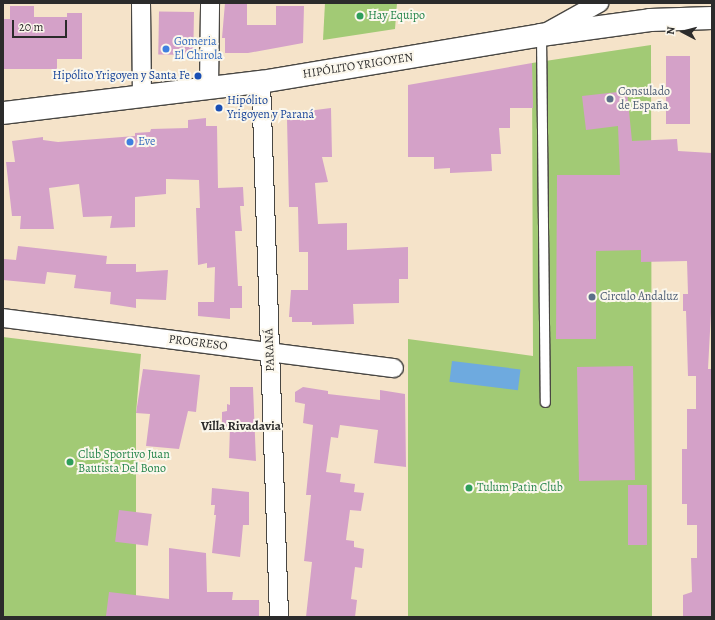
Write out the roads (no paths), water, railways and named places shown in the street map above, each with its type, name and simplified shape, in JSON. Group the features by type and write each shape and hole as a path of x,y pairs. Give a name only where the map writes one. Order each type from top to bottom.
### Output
{"main road":[{"name":"HIPÓLITO YRIGOYEN","path":"3,113 260,82 541,35 650,20 712,18"}],"street":[{"path":"141,3 142,96"},
{"path":"209,88 210,3"},
{"path":"541,35 599,3"},
{"name":"PARANÁ","path":"260,82 279,617"},
{"name":"PROGRESO","path":"3,318 394,368"}],"lane":[{"path":"541,35 545,402"}],"water":[{"path":"452,361 520,369 518,390 449,382"}],"place":[{"name":"Hay Equipo","path":"360,16"},
{"name":"Gomeria El Chirola","path":"166,49"},
{"name":"Hipólito Yrigoyen y Santa Fe","path":"198,76"},
{"name":"Consulado de España","path":"610,99"},
{"name":"Hipólito Yrigoyen y Paraná","path":"219,108"},
{"name":"Eve","path":"130,142"},
{"name":"Circulo Andaluz","path":"592,297"},
{"name":"Club Sportivo Juan Bautista Del Bono","path":"70,462"},
{"name":"Tulum Patìn Club","path":"469,488"}],"district":[{"name":"Villa Rivadavia","path":"241,426"}]}
